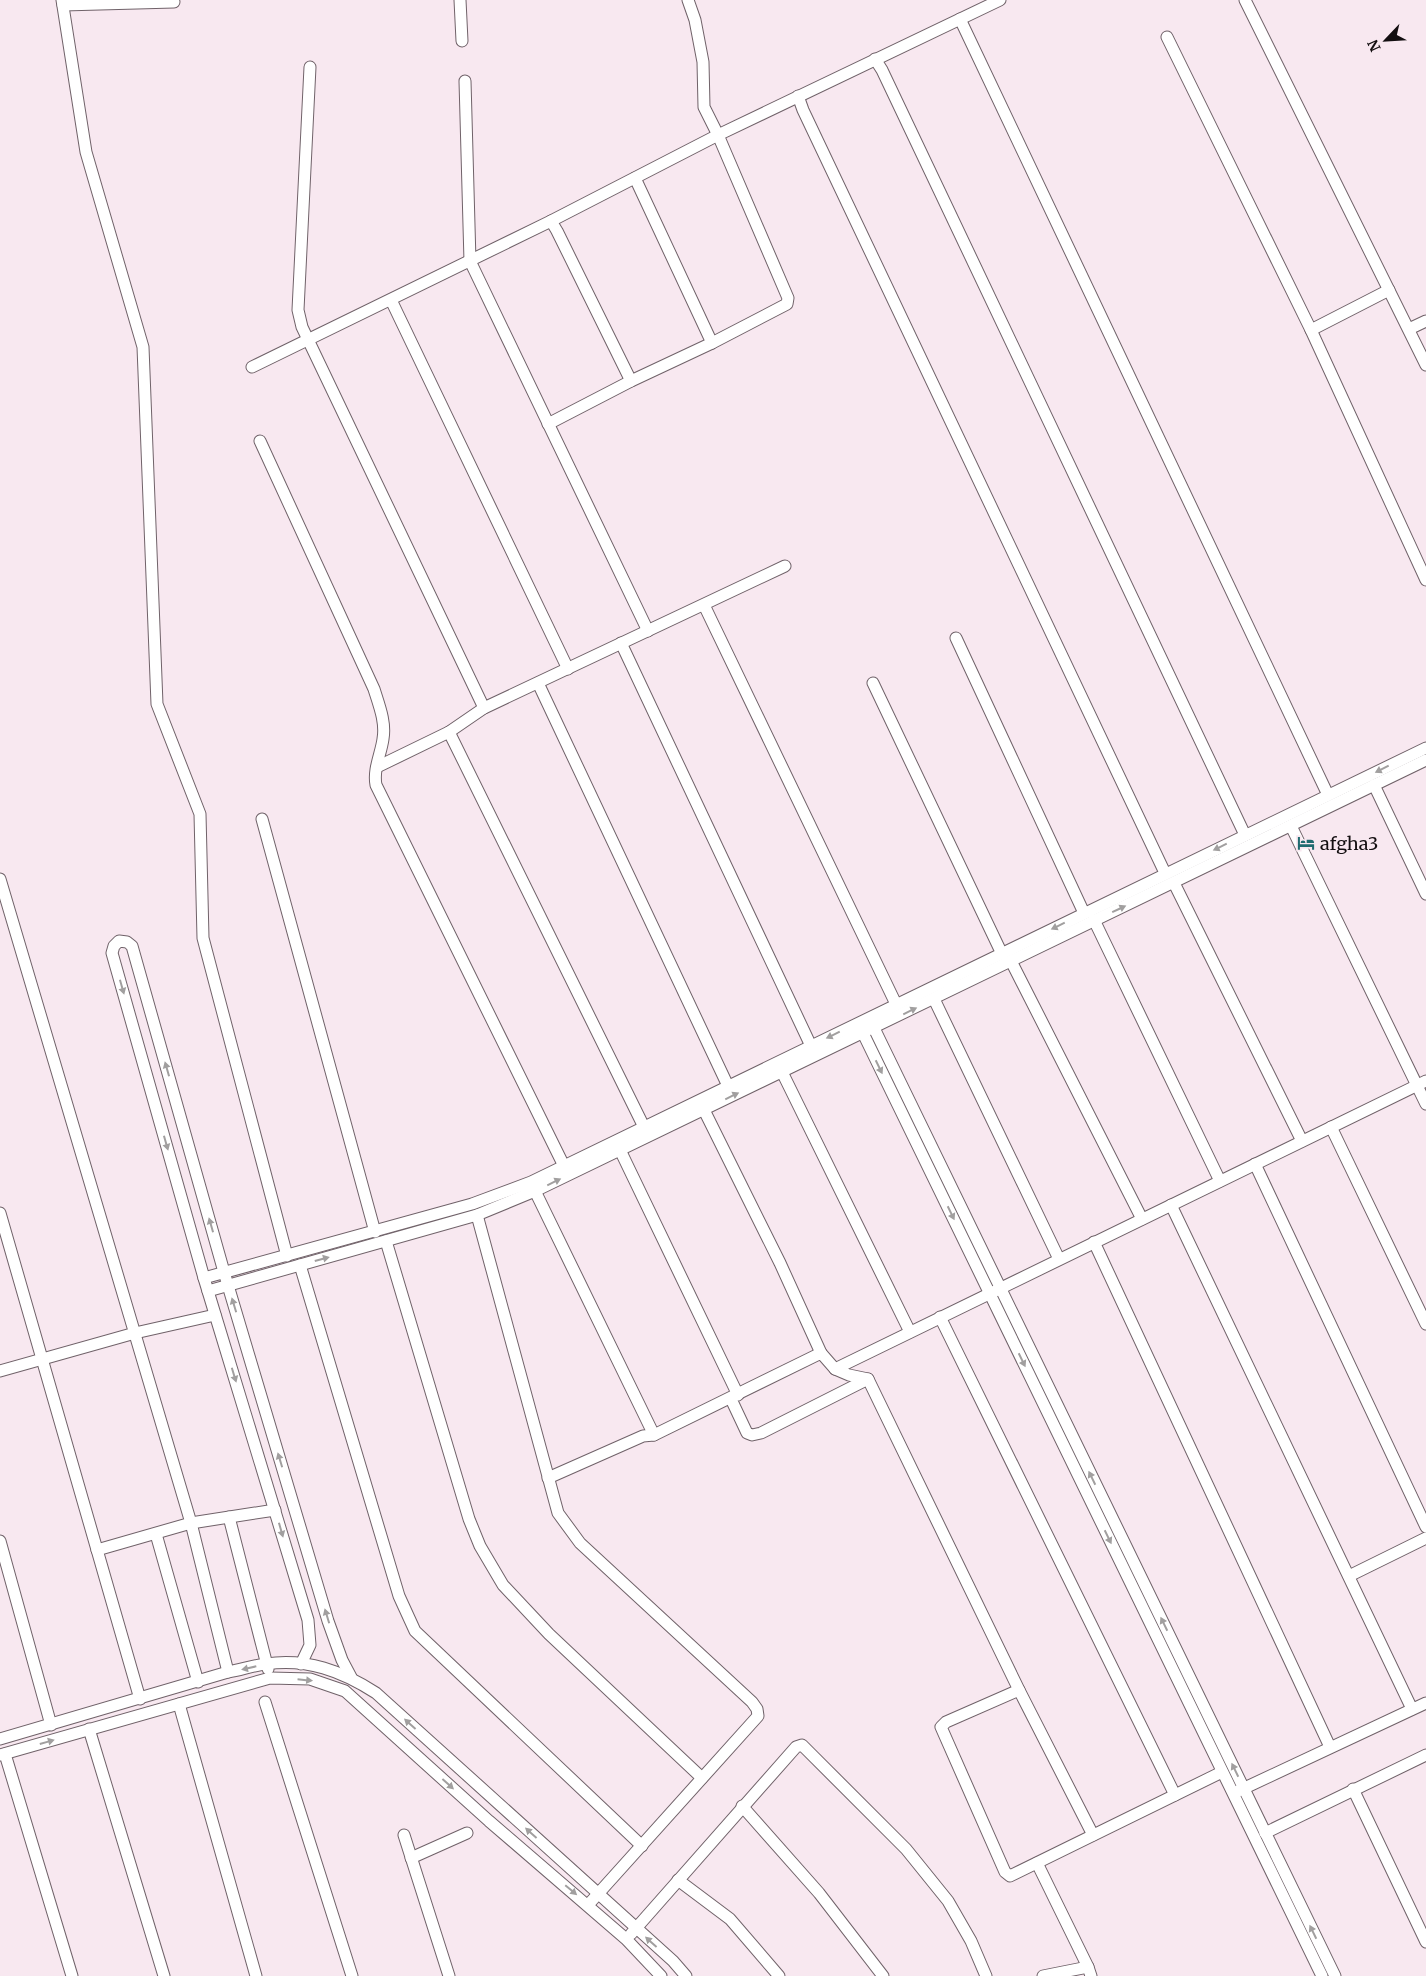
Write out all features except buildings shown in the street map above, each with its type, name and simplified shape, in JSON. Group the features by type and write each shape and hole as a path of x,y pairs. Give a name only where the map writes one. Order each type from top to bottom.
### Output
{"street":[{"path":"460,0 462,41"},
{"path":"548,424 787,304 788,298 718,134 704,107 703,62 695,20 688,0"},
{"path":"252,368 551,221 718,134 1000,0"},
{"path":"1245,0 1426,365"},
{"path":"174,2 63,2 86,152 143,347 157,704 200,814 203,938 287,1256"},
{"path":"960,19 1328,795"},
{"path":"1168,37 1311,330 1426,580"},
{"path":"875,60 1245,835"},
{"path":"310,67 298,310 302,327 484,708"},
{"path":"465,81 470,261 648,631"},
{"path":"798,96 802,110 1165,873"},
{"path":"635,178 712,343"},
{"path":"551,221 558,230 631,382"},
{"path":"1311,330 1389,290"},
{"path":"391,300 568,669"},
{"path":"1409,329 1426,321"},
{"path":"260,440 374,689 384,724 384,738 376,767 376,785 564,1166"},
{"path":"376,767 449,732 484,708 785,566"},
{"path":"704,605 896,1004"},
{"path":"956,638 1084,913"},
{"path":"622,643 811,1046"},
{"path":"538,683 728,1086"},
{"path":"873,683 1006,957 1142,1219"},
{"path":"449,732 644,1127"},
{"path":"204,1278 535,1191 782,1072 866,1026 896,1004 1094,920 1374,786 1410,762 1426,748"},
{"path":"208,1291 477,1214 492,1203 531,1182 811,1046 934,999 1084,913 1328,795 1410,762 1426,760"},
{"path":"1374,786 1426,894"},
{"path":"262,819 375,1232"},
{"path":"1291,826 1421,1083 1426,1104"},
{"path":"0,879 191,1523 228,1672"},
{"path":"1174,882 1302,1141"},
{"path":"1094,920 1220,1181"},
{"path":"300,1664 308,1652 310,1638 308,1620 204,1278 112,953 114,946 119,942 126,942 132,946 224,1272 328,1621 342,1660 351,1678"},
{"path":"934,999 1059,1259"},
{"path":"866,1026 1238,1791 1322,1976"},
{"path":"782,1072 910,1332"},
{"path":"836,1369 1421,1083"},
{"path":"704,1110 780,1263 821,1353 836,1369 849,1376 868,1379"},
{"path":"1331,1128 1426,1324"},
{"path":"620,1150 735,1397 747,1433 752,1435 761,1432 868,1379"},
{"path":"1255,1164 1426,1527"},
{"path":"535,1191 654,1436"},
{"path":"1171,1205 1412,1709"},
{"path":"0,1213 140,1699"},
{"path":"477,1214 558,1513 580,1543 752,1702 757,1709 758,1716 588,1905"},
{"path":"386,1241 470,1519 480,1546 498,1577 503,1585 549,1634 702,1778"},
{"path":"1094,1242 1330,1747"},
{"path":"300,1265 399,1596 415,1631 642,1846"},
{"path":"995,1291 1222,1772 1238,1791 1265,1833 1335,1976"},
{"path":"0,1371 135,1333 215,1314"},
{"path":"940,1317 1175,1795"},
{"path":"548,1478 642,1436 654,1436 821,1353"},
{"path":"868,1379 1019,1690 1093,1835"},
{"path":"97,1550 191,1523 275,1510"},
{"path":"229,1517 270,1678"},
{"path":"156,1534 198,1682"},
{"path":"1348,1576 1426,1538"},
{"path":"0,1541 52,1724"},
{"path":"0,1739 228,1672 267,1664 312,1664 351,1678 376,1693 673,1961 686,1976"},
{"path":"72,1976 2,1754 270,1678 310,1679 345,1691 488,1820 626,1939 661,1976"},
{"path":"1019,1690 946,1722 941,1727 1005,1872 1010,1876 1222,1772"},
{"path":"266,1702 352,1976"},
{"path":"1238,1791 1426,1703"},
{"path":"179,1704 256,1976"},
{"path":"89,1730 164,1976"},
{"path":"626,1939 742,1806 796,1747 802,1745 906,1849 948,1901 972,1941 986,1976"},
{"path":"1265,1833 1352,1789 1426,1755"},
{"path":"1352,1789 1426,1942"},
{"path":"742,1806 819,1893 883,1976"},
{"path":"411,1858 467,1833"},
{"path":"404,1836 449,1976"},
{"path":"1037,1863 1090,1971 1043,1976"},
{"path":"678,1880 730,1919 779,1976"}],"place":[{"name":"afgha3","path":"1306,843"}]}
